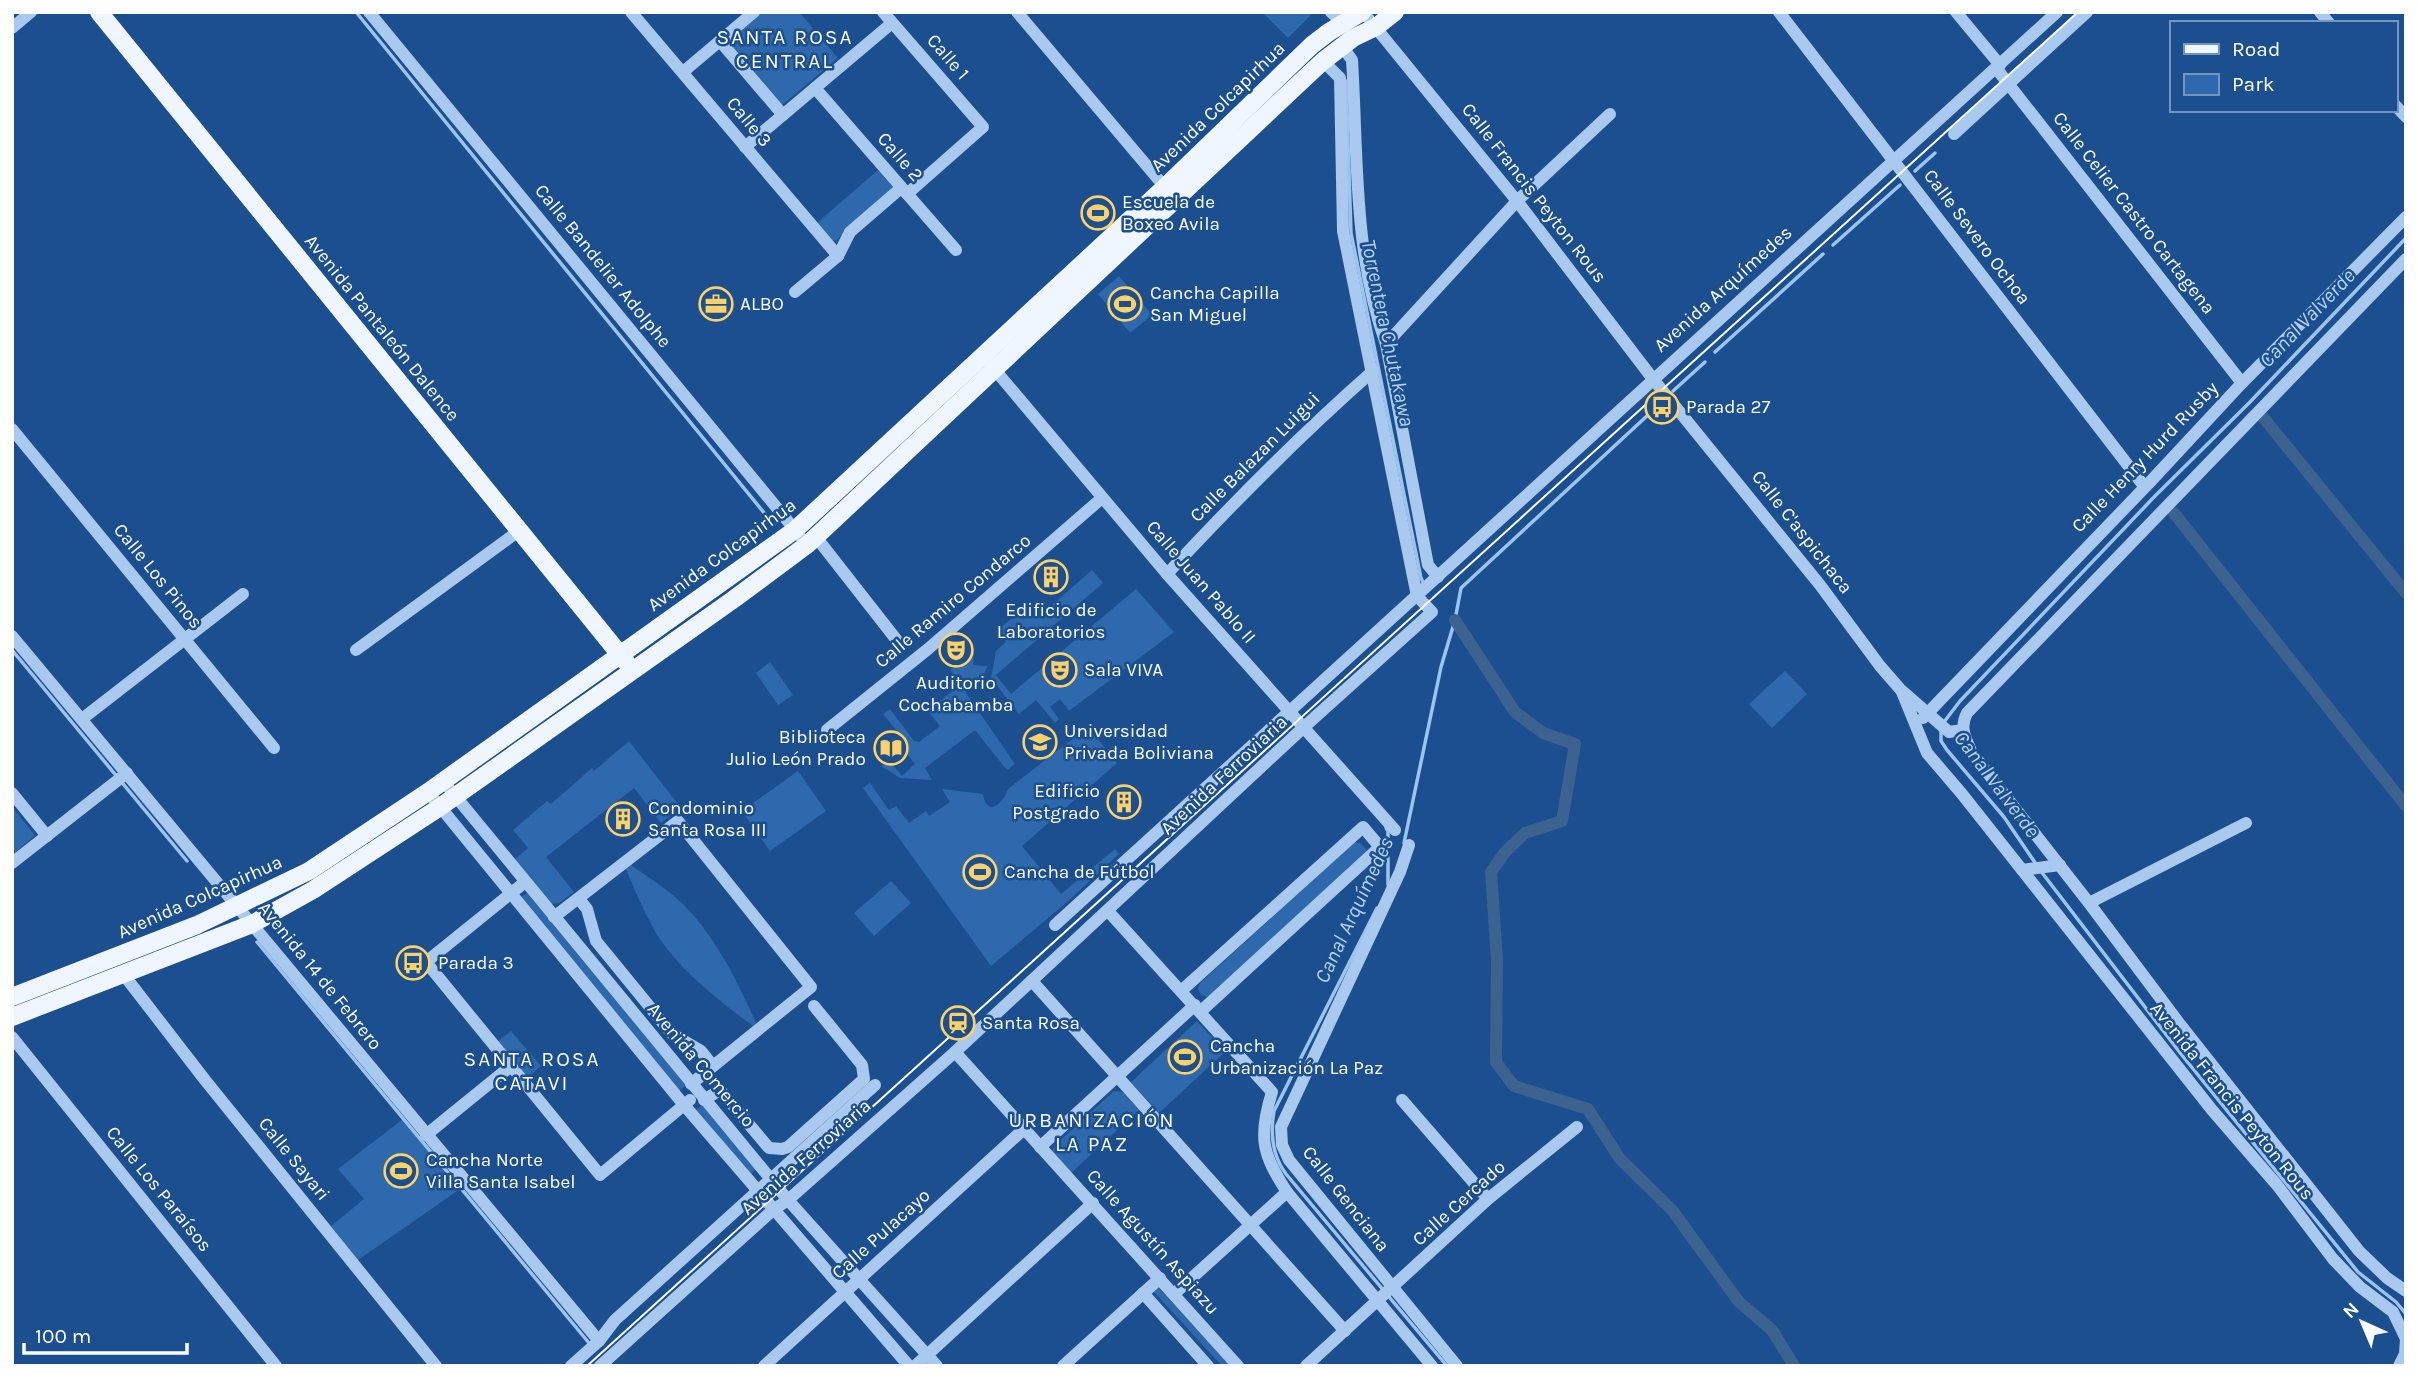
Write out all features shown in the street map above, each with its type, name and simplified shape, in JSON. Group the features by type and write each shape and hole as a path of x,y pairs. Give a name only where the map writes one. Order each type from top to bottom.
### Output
{"main road":[{"name":"Avenida Pantaleón Dalence","path":"99,12 633,670"},
{"name":"Avenida Colcapirhua","path":"12,1017 252,924 350,868 633,670 806,537 995,370 1170,193 1337,18 1362,12"},
{"name":"Avenida Colcapirhua","path":"12,997 238,907 309,871 435,787 620,654 806,537 983,356 1323,61 1395,12"}],"street":[{"path":"12,28 31,12"},
{"name":"Calle Bandelier Adolphe","path":"369,12 806,537 899,643"},
{"name":"Calle 3","path":"631,12 838,256"},
{"name":"Calle 1","path":"883,12 983,127 904,191"},
{"path":"1017,12 1170,193"},
{"name":"Calle Francis Peyton Rous","path":"1362,12 1517,201 1653,379 1672,399"},
{"name":"Calle Severo Ochoa","path":"1779,12 2144,486"},
{"name":"Calle Celier Castro Cartagena","path":"1956,12 2242,383"},
{"name":"Avenida Arquímedes","path":"1417,596 2057,12"},
{"path":"1954,134 2087,12"},
{"path":"683,72 752,13"},
{"path":"745,147 892,23"},
{"path":"720,41 783,115"},
{"path":"1342,46 1352,61 1360,232 1377,321 1386,344 1428,565 1438,577"},
{"path":"1323,61 1340,78 1343,231 1417,596"},
{"name":"Calle 2","path":"814,88 956,250"},
{"path":"1386,344 1517,201 1610,114"},
{"path":"795,292 838,256 850,232 904,191"},
{"name":"Calle Henry Hurd Rusby","path":"1916,726 1932,717 2144,486 2406,218"},
{"path":"2406,259 1967,713 1962,722 1972,753 2054,866 2089,903 2179,1023 2359,1251 2406,1292"},
{"name":"Calle Juan Pablo II","path":"983,356 1167,574 1395,830"},
{"name":"Calle Balazan Luigui","path":"1167,574 1267,469 1373,371"},
{"name":"Calle C'aspichaca","path":"1672,399 1900,689 1949,732 1963,730"},
{"name":"Calle Los Pinos","path":"12,429 274,748"},
{"name":"Calle Ramiro Condarco","path":"827,730 928,649 1102,498"},
{"path":"356,650 520,530"},
{"path":"82,719 243,594"},
{"name":"Avenida Ferroviaria","path":"600,1366 616,1361 774,1210 954,1052 1432,612 1417,596 1055,925"},
{"name":"Avenida 14 de Febrero","path":"12,636 599,1340"},
{"name":"Calle C'aspichaca","path":"1900,689 1916,726"},
{"name":"Avenida Francis Peyton Rous","path":"1916,726 1927,753 2026,869 2339,1267 2393,1312 2406,1339 2402,1360"},
{"path":"12,863 127,773"},
{"name":"Avenida Comercio","path":"435,787 510,894 684,1105 909,1366"},
{"name":"Avenida Comercio","path":"435,787 525,882 788,1200 937,1366"},
{"path":"12,793 47,835"},
{"path":"525,882 426,962 600,1175 698,1092 713,1066 811,987 678,821 554,917"},
{"path":"2089,903 2246,823"},
{"path":"1040,1147 1380,847 1363,827 1181,991"},
{"name":"Calle Genciana","path":"1409,845 1400,872 1281,1127 1282,1145 1289,1160 1432,1366"},
{"path":"2026,869 2054,866"},
{"path":"579,899 587,909 596,941 672,1034 701,1051 713,1066"},
{"path":"1108,911 1198,1008"},
{"name":"Calle Sayari","path":"124,975 436,1366"},
{"path":"1032,981 1119,1075 1345,1331"},
{"path":"698,1092 720,1090 769,1148 788,1147 864,1079 862,1065 814,1006"},
{"name":"Calle Genciana","path":"1198,1008 1272,1092 1265,1114 1266,1154 1287,1192 1457,1366"},
{"name":"Calle Los Paraísos","path":"12,1037 275,1366"},
{"name":"Calle Agustín Aspiazu","path":"954,1052 1238,1366"},
{"path":"426,1135 511,1066"},
{"name":"Avenida Ferroviaria","path":"571,1366 615,1321 875,1085"},
{"path":"1402,1100 1488,1199"},
{"name":"Calle Cercado","path":"1306,1366 1488,1199 1577,1127"},
{"name":"Calle Pulacayo","path":"764,1366 1024,1129"},
{"path":"1174,1294 1287,1192"},
{"path":"915,1366 1093,1203"},
{"path":"1063,1366 1160,1278"},
{"path":"1143,1293 1208,1366"}],"green space":[{"path":"759,12 799,12 838,58 782,105 727,39"},
{"path":"1262,12 1307,12 1311,15 1288,38"},
{"path":"878,170 893,187 848,226 837,241 832,240 817,223"},
{"name":"Cancha Capilla San Miguel","path":"1119,276 1152,315 1130,333 1098,294"},
{"path":"1092,570 1103,583 996,675 1011,694 1136,589 1174,632 1069,711 1060,699 1050,707 1059,719 1055,723 1036,700 1019,714 991,678 996,651 1006,642 999,629 1025,607 1037,618"},
{"path":"974,650 973,665 988,666 983,676 964,690 1015,764 1007,770 975,730 925,768 932,780 900,778 881,766 889,760 902,776 915,764 893,736 897,731 883,714 890,709 914,741 919,742 940,726 928,711 961,684 950,670"},
{"path":"770,662 793,695 778,705 756,673"},
{"path":"1785,671 1807,694 1772,728 1749,704"},
{"path":"1088,727 1117,763 1022,846 1061,894 1115,849 1119,854 991,966 863,788 870,783 889,810 896,806 909,823 926,811 929,816 950,802 942,789 983,794 988,805 995,806 1003,799 1008,789"},
{"path":"629,741 681,808 661,823 634,788 546,857 574,892 559,903 551,904 514,860 528,848 513,830 547,801 551,804 592,768 594,771"},
{"path":"798,771 826,811 770,851 742,811"},
{"path":"12,807 35,835 12,855"},
{"path":"1355,842 1367,850 1365,855 1207,997 1201,995 1198,989 1200,983"},
{"path":"631,865 683,904 706,931 741,991 756,1023 753,1026 700,984 666,947 656,933 626,869"},
{"path":"891,881 911,903 874,936 854,913"},
{"path":"527,893 686,1085 679,1091 520,898"},
{"path":"1197,1021 1225,1052 1159,1113 1131,1082"},
{"path":"511,1031 541,1066 527,1078 497,1042"},
{"path":"1114,1091 1123,1092 1139,1110 1071,1173 1052,1153 1054,1146"},
{"path":"702,1105 756,1169 750,1175 696,1110"},
{"path":"403,1119 460,1189 358,1260 331,1226 364,1199 338,1169"},
{"path":"1158,1287 1231,1366 1222,1366 1153,1291"}],"waterway":[{"path":"356,12 774,525"},
{"name":"Torrentera Chutakawa","path":"1346,81 1351,233 1421,578 1425,586"},
{"name":"Canal Arquímedes","path":"1915,171 1935,153"},
{"name":"Canal Arquímedes","path":"1833,245 1900,185"},
{"name":"Canal Valverde","path":"1944,722 1960,701 2155,496 2250,402 2406,238"},
{"name":"Canal Arquímedes","path":"1715,352 1823,254"},
{"name":"Canal Arquímedes","path":"1673,391 1705,362"},
{"name":"Canal Arquímedes","path":"1404,843 1441,667 1461,588 1662,402"},
{"path":"2262,416 2406,593"},
{"path":"2174,513 2406,806"},
{"path":"1455,620 1515,712 1543,733 1575,744 1562,821 1525,833 1505,852 1491,872 1497,960 1496,1062 1514,1086 1588,1109 1620,1159 1672,1210 1739,1302 1772,1330 1794,1366"},
{"path":"12,650 187,861"},
{"name":"Canal Valverde","path":"1941,730 1941,741 1947,750 2004,817 2036,864"},
{"path":"1386,828 1388,885"},
{"name":"Canal Valverde","path":"2040,870 2181,1054 2358,1272 2396,1302 2406,1314"},
{"name":"Canal Arquímedes","path":"1377,908 1274,1111 1273,1144 1286,1174 1447,1366"},
{"path":"257,942 589,1343"}],"tram line":[{"path":"587,1366 2078,12"}],"place":[{"name":"Escuela de Boxeo Avila","path":"1098,213"},
{"name":"ALBO","path":"716,304"},
{"name":"Cancha Capilla San Miguel","path":"1125,304"},
{"name":"Parada 27","path":"1662,407"},
{"name":"Edificio de Laboratorios","path":"1051,577"},
{"name":"Auditorio Cochabamba","path":"956,650"},
{"name":"Sala VIVA","path":"1060,670"},
{"name":"Universidad Privada Boliviana","path":"1040,742"},
{"name":"Biblioteca Julio León Prado","path":"891,748"},
{"name":"Edificio Postgrado","path":"1124,802"},
{"name":"Condominio Santa Rosa III","path":"623,819"},
{"name":"Cancha de Fútbol","path":"980,872"},
{"name":"Parada 3","path":"413,963"},
{"name":"Santa Rosa","path":"958,1023"},
{"name":"Cancha Urbanización La Paz","path":"1185,1057"},
{"name":"Cancha Norte Villa Santa Isabel","path":"401,1171"}],"district":[{"name":"SANTA ROSA CENTRAL","path":"785,49"},
{"name":"SANTA ROSA CATAVI","path":"532,1071"},
{"name":"URBANIZACIÓN LA PAZ","path":"1092,1132"}]}
